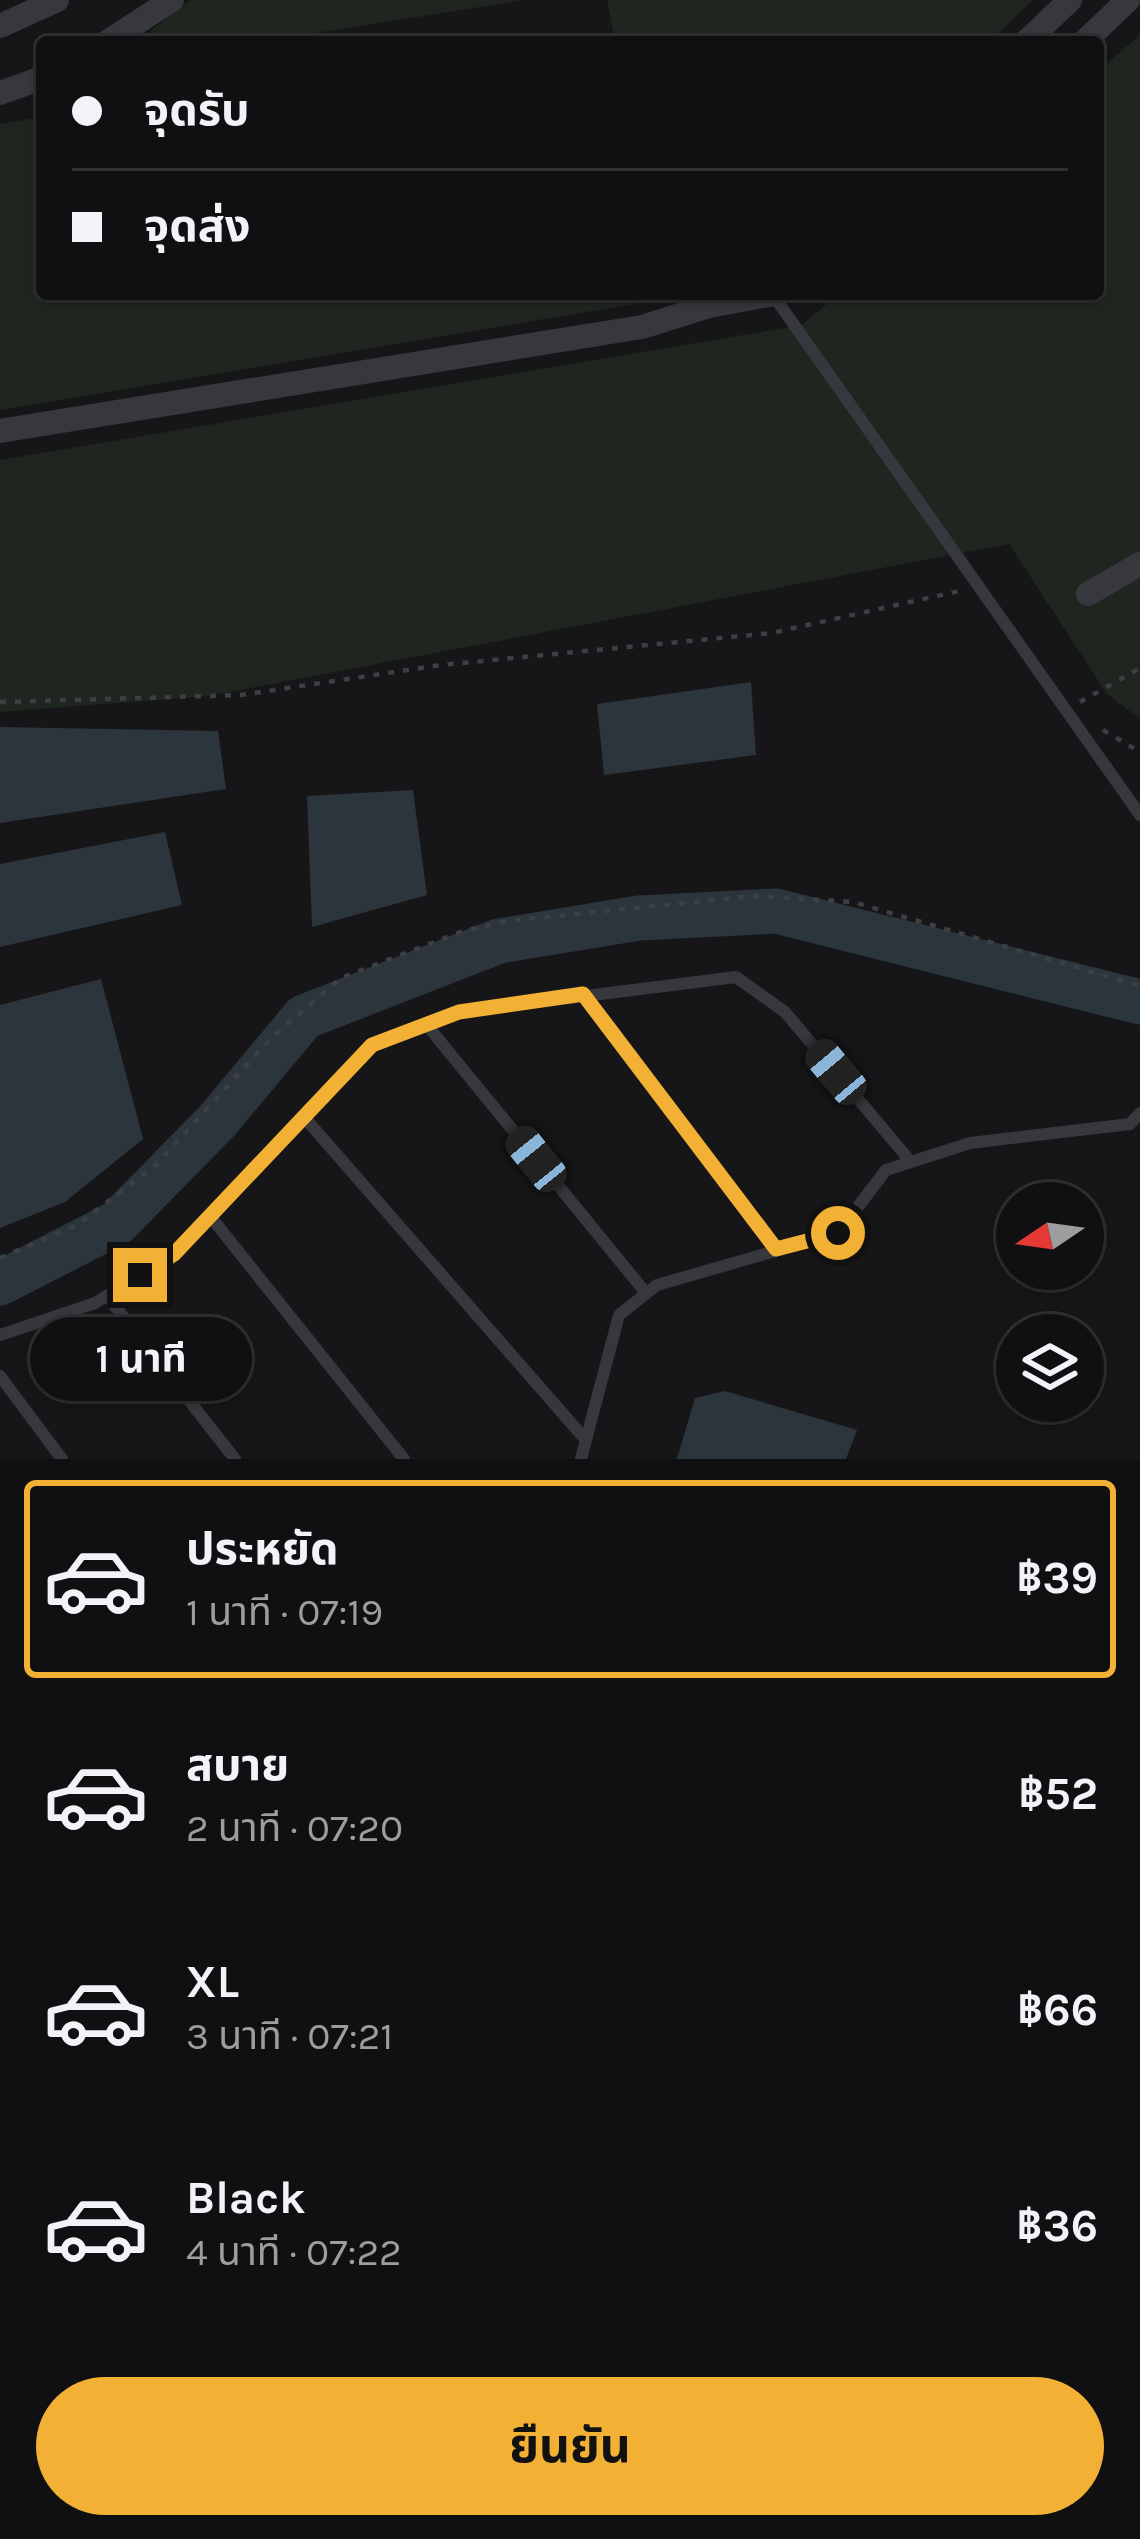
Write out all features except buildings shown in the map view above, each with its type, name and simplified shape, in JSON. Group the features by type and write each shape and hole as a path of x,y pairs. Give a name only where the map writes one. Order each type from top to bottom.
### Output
{"street":[{"path":"0,26 57,0"},
{"path":"116,36 172,0"},
{"path":"1032,36 1070,0"},
{"path":"1090,36 1128,0"},
{"path":"0,93 36,80"},
{"path":"0,431 642,327 717,300"},
{"path":"1088,594 1140,564"}],"lane":[{"path":"777,300 1140,815"},
{"path":"0,1335 107,1296 174,1254 372,1045 459,1012 736,977 785,1012 911,1162"},
{"path":"583,994 776,1249"},
{"path":"426,1024 646,1293"},
{"path":"580,1459 619,1315 657,1285 838,1233 886,1170 970,1143 1130,1124 1140,1113"},
{"path":"304,1117 584,1439"},
{"path":"210,1216 404,1459"},
{"path":"107,1296 235,1459"},
{"path":"0,1376 62,1459"}],"path":[{"path":"0,701 241,695 442,665 772,633 971,588"},
{"path":"1079,702 1140,668"}],"shaded area":[{"path":"190,0 524,0 297,36 145,36"},
{"path":"607,0 1033,0 995,36 614,36"},
{"path":"1140,35 1140,719 1107,694 1009,544 208,696 0,712 0,460 802,325 831,300 1104,300 1104,66"},
{"path":"36,118 36,300 633,300 634,304 0,410 0,124"},
{"path":"751,682 756,755 604,775 597,704"},
{"path":"0,727 218,731 226,789 0,823"},
{"path":"413,790 427,895 312,927 307,796"},
{"path":"165,832 182,905 0,947 0,864"},
{"path":"101,979 143,1139 65,1202 0,1228 0,1005"},
{"path":"725,1391 857,1430 846,1459 677,1459 695,1398"}],"waterway":[{"path":"0,1283 117,1223 218,1120 304,1017 499,941 639,918 776,911 1140,1002"}],"route":[{"path":"140,1275 174,1254 372,1045 459,1012 583,994 776,1249 838,1233"}]}
